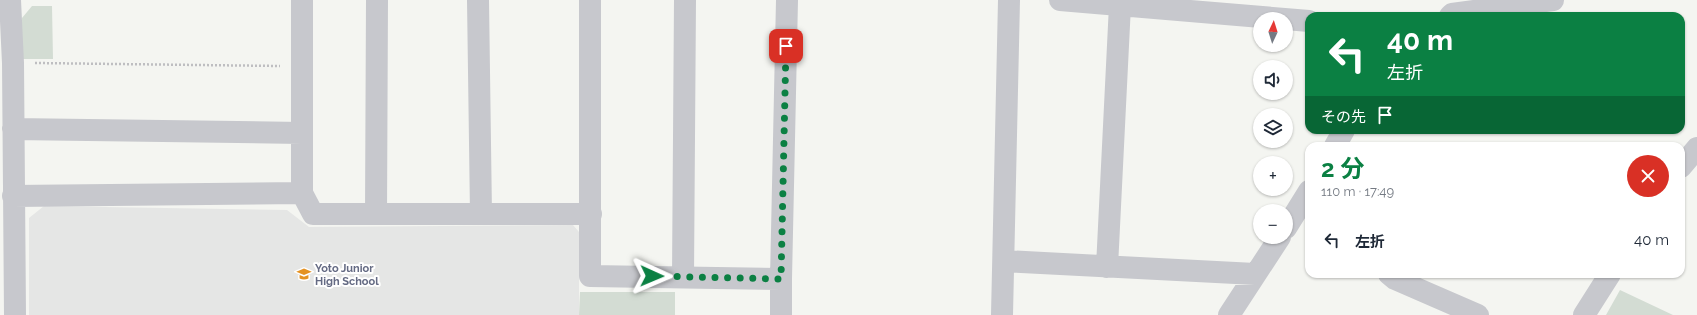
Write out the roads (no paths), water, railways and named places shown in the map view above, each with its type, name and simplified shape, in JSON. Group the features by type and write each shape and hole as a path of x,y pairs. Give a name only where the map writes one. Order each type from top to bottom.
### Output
{"street":[{"path":"10,0 13,63 14,196 10,312"},
{"path":"302,0 302,193 313,214 591,214"},
{"path":"376,214 377,0"},
{"path":"478,0 481,214"},
{"path":"590,0 590,276 683,276 781,279"},
{"path":"683,276 685,0"},
{"path":"782,315 781,279 787,0"},
{"path":"1002,315 1009,0"},
{"path":"1060,0 1092,1 1120,5 1305,21"},
{"path":"1466,12 1552,0"},
{"path":"1107,267 1120,5"},
{"path":"13,129 302,133"},
{"path":"1685,162 1697,148"},
{"path":"14,196 302,193"},
{"path":"1293,220 1305,206"},
{"path":"1228,315 1275,244"},
{"path":"1004,261 1255,274"},
{"path":"1395,278 1478,315"},
{"path":"1584,315 1607,278"}],"place":[{"name":"Yoto Junior High School","path":"304,274"}]}
